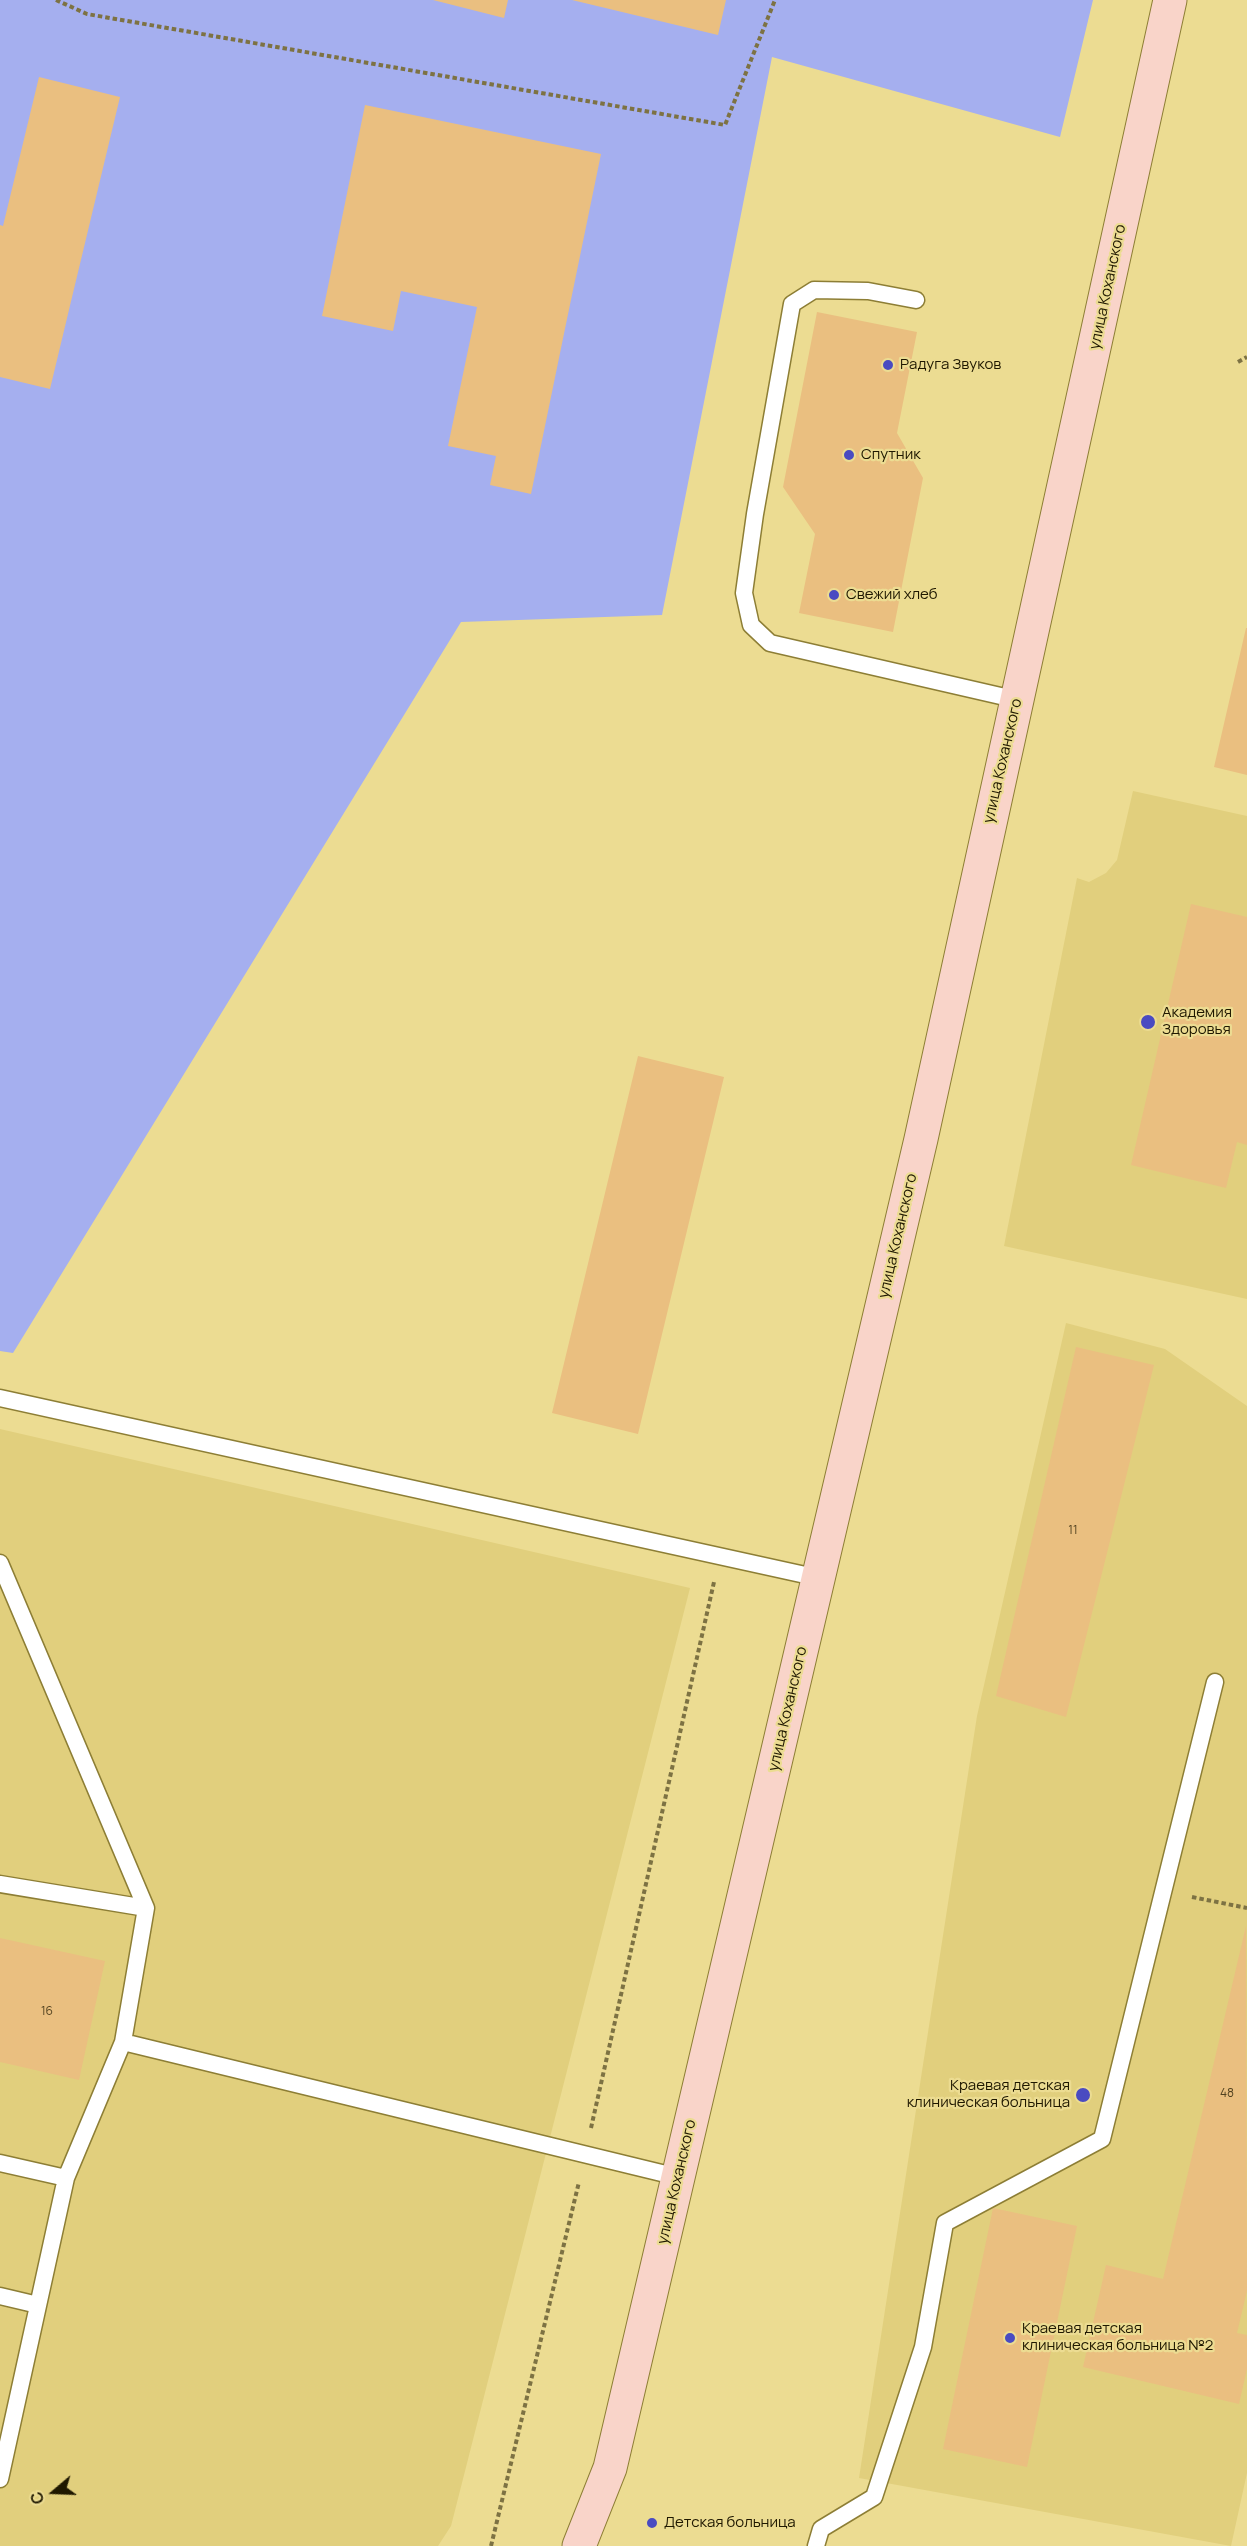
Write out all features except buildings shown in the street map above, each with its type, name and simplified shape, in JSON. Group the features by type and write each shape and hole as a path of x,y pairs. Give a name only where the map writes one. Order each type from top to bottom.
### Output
{"street":[{"name":"улица Коханского","path":"610,2468 912,1179 1170,0"},
{"path":"579,2546 610,2468"},
{"path":"604,2546 610,2468"}],"lane":[{"path":"916,300 868,291 814,290 792,304 755,514 744,593 751,625 770,643 1018,700"},
{"path":"0,1398 819,1578"},
{"path":"0,1563 146,1908 123,2042 66,2178 0,2479"},
{"path":"816,2546 821,2529 874,2496 923,2347 945,2223 1102,2139 1215,1682"},
{"path":"0,1884 146,1908"},
{"path":"123,2042 678,2177"},
{"path":"0,2163 66,2178"},
{"path":"0,2296 38,2306"}],"path":[{"path":"56,0 87,14 725,125 775,0"},
{"path":"1238,362 1247,357"},
{"path":"491,2546 585,2154 720,1556"},
{"path":"1163,1891 1247,1908"}],"shaded area":[{"path":"0,0 1093,0 1060,137 772,57 662,615 461,622 13,1353 0,1351"},
{"name":"Академия Здоровья","path":"1133,791 1247,816 1247,1299 1004,1246 1077,878 1089,882 1106,873 1117,860"},
{"name":"Краевая детская клиническая больница","path":"1066,1323 1165,1349 1247,1406 1247,2473 1231,2546 859,2478 977,1716"},
{"path":"0,1429 690,1588 451,2526 438,2546 0,2546"}],"place":[{"name":"Радуга Звуков","path":"888,365"},
{"name":"Спутник","path":"849,455"},
{"name":"Свежий хлеб","path":"834,595"},
{"name":"Академия Здоровья","path":"1148,1022"},
{"name":"Краевая детская клиническая больница","path":"1083,2095"},
{"name":"Краевая детская клиническая больница №2","path":"1010,2338"},
{"name":"Детская больница","path":"652,2523"}]}
